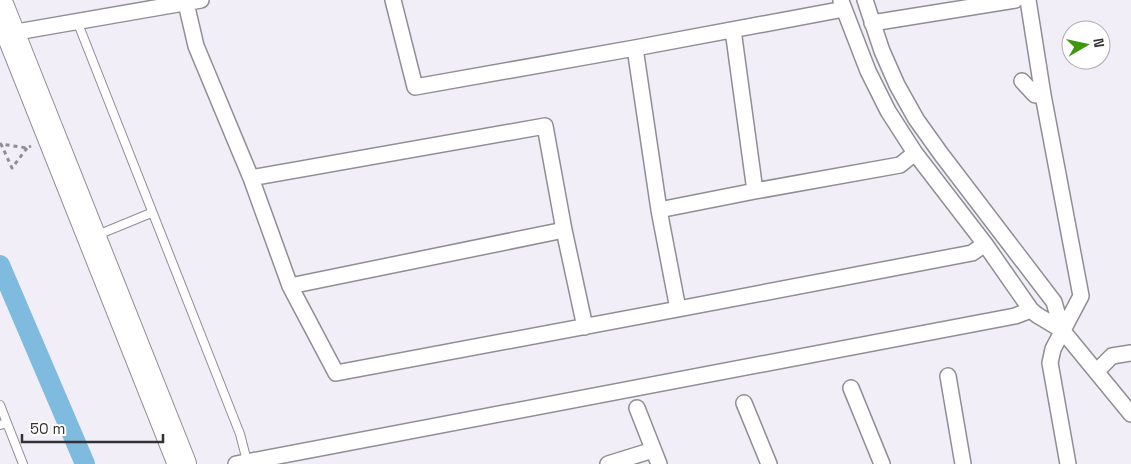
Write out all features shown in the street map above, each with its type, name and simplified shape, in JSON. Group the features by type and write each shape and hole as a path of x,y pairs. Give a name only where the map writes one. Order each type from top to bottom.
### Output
{"highway":[{"path":"0,7 182,464"}],"street":[{"path":"393,0 415,87 733,30 843,4 868,71 888,111 914,153 985,244 1031,310 1062,330 1131,414"},
{"path":"865,0 882,51 897,85 916,119 1054,302 1062,330"},
{"path":"872,23 1015,0"},
{"path":"1028,0 1043,95 1081,296 1053,349 1050,363 1068,464"},
{"path":"11,33 194,1 196,46 251,178 290,286 336,373 972,253 985,244"},
{"path":"733,30 755,190"},
{"path":"635,48 659,210 678,309"},
{"path":"1022,81 1034,95 1043,95"},
{"path":"251,178 545,126 584,327"},
{"path":"659,210 755,190 900,165 914,153"},
{"path":"290,286 564,230"},
{"path":"242,463 1015,316 1031,310"},
{"path":"1096,371 1112,356 1131,353"},
{"path":"948,376 964,464"},
{"path":"852,388 882,464"},
{"path":"744,403 769,464"},
{"path":"608,464 656,457 637,408"}],"lane":[{"path":"77,21 151,213 240,434 242,463"},
{"path":"91,238 151,213"},
{"path":"0,405 3,424 23,464"}],"path":[{"path":"1,142 12,168 27,148 52,138"},
{"path":"1,142 27,148"}],"waterway":[{"path":"0,265 85,464"}]}
